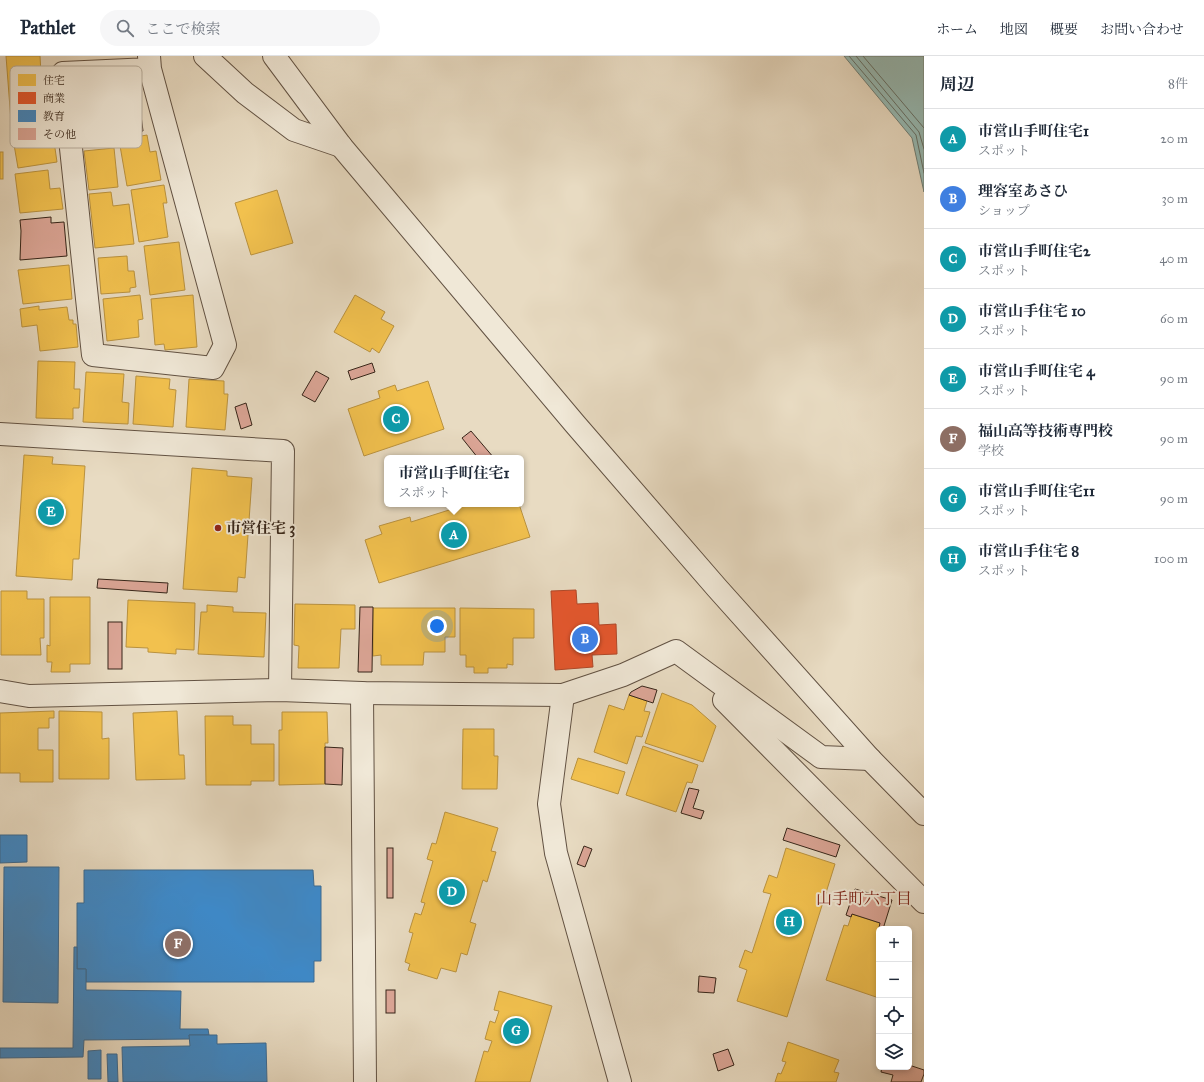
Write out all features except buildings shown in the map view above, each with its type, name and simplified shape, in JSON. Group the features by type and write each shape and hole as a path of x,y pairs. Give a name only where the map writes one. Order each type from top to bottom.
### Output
{"street":[{"path":"205,56 245,93 294,130 341,146"},
{"path":"274,56 341,146 575,424 717,588 870,759 924,814"},
{"path":"71,148 93,355 212,368 225,345 149,62 118,66"},
{"path":"0,434 283,451 280,690"},
{"path":"676,651 820,757 870,759"},
{"path":"0,691 29,696 280,690 362,693 563,695 623,675 676,651"},
{"path":"676,651 924,902"},
{"path":"362,693 366,1082"},
{"path":"563,695 549,804 556,853 620,1082"}],"water":[{"path":"844,56 924,56 924,192 912,138"}],"place":[{"name":"市営山手町住宅2","path":"396,419"},
{"name":"市営山手町住宅 4","path":"51,512"},
{"name":"市営住宅 3","path":"218,528"},
{"name":"市営山手町住宅1","path":"454,535"},
{"name":"理容室あさひ","path":"585,639"},
{"name":"市営山手住宅 10","path":"452,892"},
{"name":"市営山手住宅 8","path":"789,922"},
{"name":"福山高等技術専門校","path":"178,944"},
{"name":"市営山手町住宅11","path":"516,1031"}],"district":[{"name":"山手町六丁目","path":"864,898"}]}
